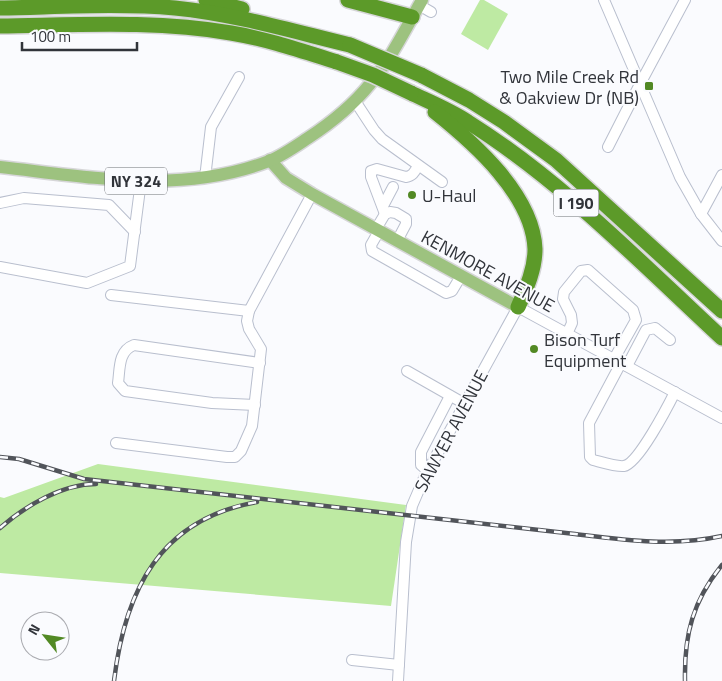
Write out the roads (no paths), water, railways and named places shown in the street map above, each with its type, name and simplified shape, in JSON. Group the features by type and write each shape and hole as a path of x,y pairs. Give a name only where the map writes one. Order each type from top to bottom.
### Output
{"highway":[{"path":"206,0 312,28 350,46"},
{"path":"348,0 417,7"},
{"name":"I 190","path":"0,8 104,6 175,8 222,15 350,46 421,75 469,100 504,122 556,160 722,311"},
{"name":"I 190","path":"0,26 120,24 231,33 276,43 372,75 466,121 532,166 572,199 722,338"},
{"path":"0,31 59,25"},
{"path":"411,93 459,131 486,156 510,185 523,209 533,233 535,250 532,275 518,307"}],"main road":[{"name":"NY 324","path":"0,167 141,181 174,181 228,174 270,160 321,129 355,101 382,68 417,7"},
{"name":"KENMORE AVENUE","path":"270,160 286,178 312,194 518,307"}],"street":[{"path":"604,0 680,177 701,214 722,241"},
{"path":"608,147 686,0"},
{"path":"417,7 431,12"},
{"path":"205,178 212,126 239,77"},
{"path":"355,101 382,139 442,182"},
{"path":"418,166 410,177 396,182 371,245 372,251 446,293 452,291 461,276"},
{"path":"384,210 371,177 371,171 377,169 396,182"},
{"path":"701,214 722,175"},
{"path":"0,267 87,283 130,266 141,181"},
{"path":"116,443 227,457 235,457 242,451 252,426 261,349 249,329 247,321 249,311 312,194"},
{"path":"0,204 24,198 109,205 135,232"},
{"path":"384,210 396,212 406,219 406,224 397,241"},
{"path":"567,334 572,323 571,315 563,299 564,292 581,271 588,270 633,310 635,315 636,320 620,363 589,424 590,457 593,460 625,466 632,462 675,392"},
{"path":"111,295 249,311"},
{"name":"KENMORE AVENUE","path":"518,307 722,418"},
{"name":"SAWYER AVENUE","path":"398,681 408,529 412,506 464,404 518,307"},
{"path":"620,363 646,330 655,328 670,340"},
{"path":"255,405 212,403 125,391 118,383 122,353 128,347 134,346 260,364"},
{"path":"407,371 464,404"},
{"path":"428,472 421,465 421,452 450,396"},
{"path":"352,660 399,665"}],"railway":[{"path":"0,457 19,459 84,479 612,538 667,542 722,536"},
{"path":"0,528 32,504 57,492 83,485 96,484"},
{"path":"114,681 119,648 127,617 139,589 153,564 172,542 195,524 223,511 257,502"},
{"path":"685,681 686,648 692,619 704,592 722,565"}],"place":[{"name":"Two Mile Creek Rd & Oakview Dr (NB)","path":"649,86"},
{"name":"U-Haul","path":"412,195"},
{"name":"Bison Turf Equipment","path":"534,349"}]}
